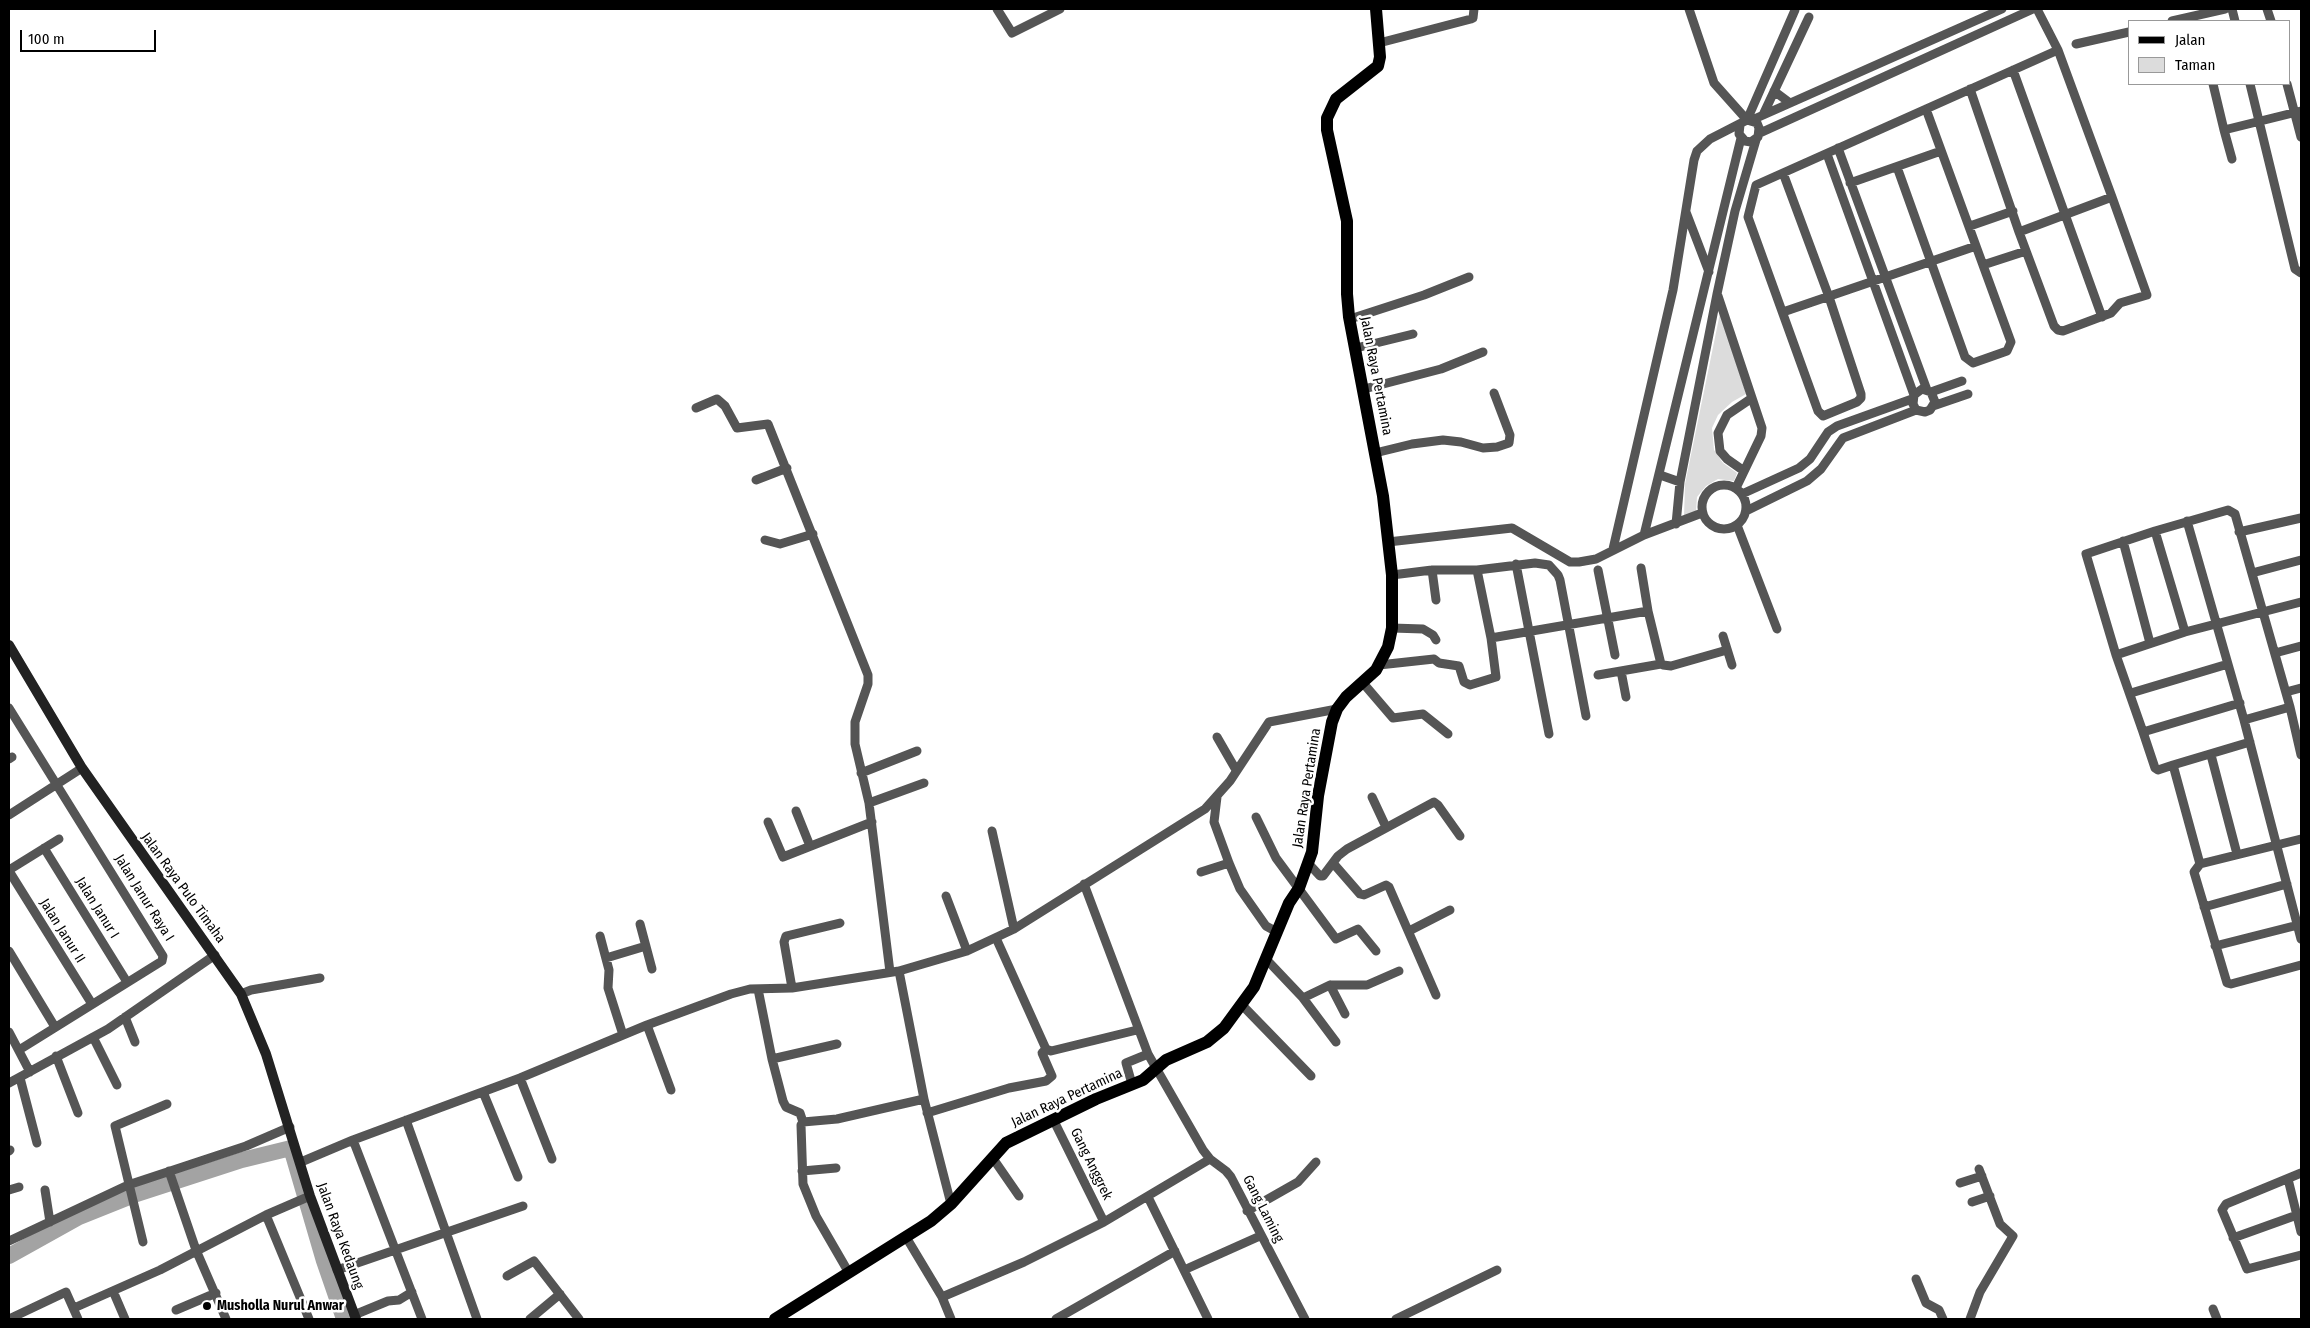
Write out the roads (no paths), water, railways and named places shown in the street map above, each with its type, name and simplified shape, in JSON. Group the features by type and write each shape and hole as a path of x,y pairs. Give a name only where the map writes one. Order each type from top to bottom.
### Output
{"main road":[{"name":"Jalan Raya Pertamina","path":"779,1318 931,1221 951,1204 1006,1143 1053,1119 1143,1080 1157,1067 1177,1054 1214,1038 1242,1005 1254,987 1289,903 1299,888 1312,852 1320,787 1332,722 1346,696 1363,683 1380,665 1388,646 1392,628 1392,576 1388,542 1375,453 1347,294 1347,222 1327,130 1327,118 1336,99 1378,66 1379,43 1376,9"}],"street":[{"path":"997,9 1012,33 1060,9"},
{"path":"1379,43 1471,19 1473,18 1474,9"},
{"path":"1676,524 1680,482 1717,294 1736,205 1758,136 1757,123 1746,122 1714,83 1689,9"},
{"path":"1613,549 1673,290 1688,188 1697,151 1710,139 1746,122 2002,9"},
{"path":"1741,138 1745,141 1758,136 2033,9"},
{"path":"1970,89 2054,326 2058,330 2063,331 2112,313 2120,303 2147,295 2058,50 2037,9"},
{"path":"2181,20 2198,18 2225,9"},
{"path":"1644,535 1741,138 1738,130 1746,122 1795,10"},
{"path":"1763,115 1809,17"},
{"path":"2076,44 2128,32"},
{"path":"1783,174 1829,297 1861,398 1857,402 1823,416 1818,411 1748,216 1756,186 2058,50"},
{"path":"2013,70 2102,316"},
{"path":"2213,85 2232,159"},
{"path":"2250,85 2296,269 2301,273"},
{"path":"2288,85 2298,112 2301,137"},
{"path":"1774,91 1790,103"},
{"path":"1897,167 1965,357 1968,362 1974,363 2007,351 2011,342 1926,109"},
{"path":"2224,130 2298,112"},
{"path":"1838,148 1885,277 1929,391 1934,397 1933,406"},
{"path":"1850,183 1941,151"},
{"path":"1827,154 1874,281 1916,410"},
{"path":"2020,232 2112,197"},
{"path":"1686,209 1762,428 1761,436 1744,471 1739,491"},
{"path":"1970,226 2012,211"},
{"path":"1783,312 1976,246"},
{"path":"1983,265 2026,250"},
{"path":"1350,319 1424,296 1468,278"},
{"path":"1356,348 1413,334"},
{"path":"1364,390 1441,368 1483,352"},
{"path":"1739,491 1799,468 1810,459 1828,432 1837,426 1913,397 1922,389 1929,391 1962,381"},
{"path":"1375,453 1412,444 1443,440 1461,442 1483,448 1497,448 1509,444 1510,435 1494,393"},
{"path":"1746,511 1746,502 1739,491 1722,484 1710,489 1702,501 1702,513 1713,526 1729,528 1737,525 1746,511 1808,481 1821,469 1842,438 1916,410 1925,412 1933,406 1968,394"},
{"path":"1744,471 1727,459 1720,451 1718,432 1727,415 1752,398"},
{"path":"696,408 719,400 737,428 768,424 868,675 868,684 855,722 855,744 869,803 895,971 924,1100 951,1204"},
{"path":"756,480 787,468"},
{"path":"1660,475 1680,482"},
{"path":"2250,742 2158,770 2155,768 2116,655 2085,556 2090,551 2187,521 2232,511 2235,514 2298,731 2301,754"},
{"path":"1388,542 1505,528 1516,531 1570,562 1596,558 1644,535 1702,513"},
{"path":"2240,532 2301,518"},
{"path":"2187,521 2240,703 2278,844 2301,939"},
{"path":"1737,525 1777,629"},
{"path":"2155,531 2185,632"},
{"path":"765,540 780,544 813,534"},
{"path":"2123,541 2150,643"},
{"path":"2252,573 2301,560"},
{"path":"1392,576 1432,570 1477,570 1516,564 1541,563 1548,565 1556,572 1560,580 1586,716"},
{"path":"1516,564 1549,734"},
{"path":"1641,568 1660,664"},
{"path":"1432,570 1436,600"},
{"path":"1380,665 1395,665 1432,659 1440,663 1456,664 1464,682 1470,685 1496,677 1477,570"},
{"path":"1598,570 1615,655"},
{"path":"2116,655 2185,632 2301,602"},
{"path":"1490,638 1648,611"},
{"path":"1392,628 1423,629 1433,634 1436,640"},
{"path":"1723,636 1732,665"},
{"name":"Jalan Raya Pulo Timaha","path":"9,645 79,771 208,960 241,994 266,1054 287,1128 301,1162"},
{"path":"2275,653 2301,646"},
{"path":"1598,675 1660,664 1671,666 1727,650"},
{"path":"2130,693 2228,664"},
{"path":"1621,671 1626,697"},
{"path":"1363,683 1393,718 1423,714 1448,734"},
{"path":"2286,692 2301,688"},
{"path":"2143,732 2240,703"},
{"path":"2244,720 2290,707"},
{"path":"9,708 58,785"},
{"path":"301,1162 353,1140 520,1078 648,1025 731,994 792,988 895,971 967,951 1014,929 1177,827 1217,797 1269,722 1338,709"},
{"path":"1217,737 1236,770"},
{"path":"861,774 917,751"},
{"path":"2211,754 2237,854"},
{"path":"2173,765 2200,864"},
{"path":"9,815 79,771"},
{"path":"869,803 924,783"},
{"name":"Jalan Janur Raya I","path":"20,1050 162,961 163,956 58,785"},
{"path":"1217,797 1214,822 1240,889 1266,926 1277,932"},
{"path":"1372,797 1386,827"},
{"path":"1308,862 1321,876 1325,875 1333,863 1347,849 1434,802 1438,804 1460,836"},
{"path":"796,811 810,846"},
{"path":"1256,817 1276,858 1336,939 1358,929 1376,951"},
{"path":"768,822 782,857 872,822"},
{"path":"992,831 1014,929"},
{"path":"9,871 59,839"},
{"path":"2301,839 2200,864 2194,872 2215,946 2230,984 2301,965"},
{"name":"Jalan Janur I","path":"44,848 127,982"},
{"path":"1201,872 1229,863"},
{"path":"1333,863 1360,894 1364,895 1388,886 1436,995"},
{"name":"Jalan Janur II","path":"9,871 92,1004"},
{"name":"Gang Laming","path":"1084,884 1137,1030 1148,1054 1210,1159 1226,1171 1306,1319"},
{"path":"2204,907 2287,884"},
{"path":"946,896 967,951"},
{"path":"1409,932 1450,910"},
{"path":"640,924 652,969"},
{"path":"792,988 784,942 786,936 840,924"},
{"path":"2215,946 2298,925"},
{"path":"600,936 609,972 608,988 624,1035"},
{"path":"996,938 1046,1049 1051,1051 1137,1030"},
{"path":"606,958 646,946"},
{"path":"9,951 56,1028"},
{"path":"1266,959 1303,998 1336,1042"},
{"path":"9,1084 93,1037 208,960"},
{"path":"1303,998 1330,985 1366,985 1399,971"},
{"path":"241,994 251,990 320,978"},
{"path":"1330,985 1345,1014"},
{"path":"758,990 772,1059 783,1101 786,1107 800,1113 803,1122 803,1184 810,1204 849,1273"},
{"path":"1242,1005 1311,1076"},
{"path":"125,1017 135,1042"},
{"path":"648,1025 671,1090"},
{"path":"9,1032 30,1072"},
{"path":"93,1037 117,1085"},
{"path":"772,1059 837,1044"},
{"path":"928,1112 1009,1088 1046,1081 1052,1076 1042,1053 1046,1049"},
{"path":"1132,1084 1126,1063 1148,1054"},
{"path":"56,1056 78,1113"},
{"path":"20,1078 37,1143"},
{"path":"520,1078 552,1158"},
{"path":"483,1092 518,1177"},
{"path":"803,1122 837,1119 924,1100"},
{"path":"143,1242 115,1125 167,1104"},
{"name":"Gang Anggrek","path":"1053,1119 1104,1222"},
{"path":"406,1120 477,1319"},
{"path":"9,1239 130,1192 172,1178 287,1128"},
{"path":"353,1140 422,1319"},
{"path":"992,1157 1019,1196"},
{"path":"942,1297 1024,1262 1104,1222 1210,1159"},
{"name":"Jalan Raya Kedaung","path":"301,1162 304,1198 337,1270 355,1317"},
{"path":"1247,1211 1298,1182 1316,1162"},
{"path":"802,1171 836,1168"},
{"path":"1960,1183 1981,1173 2000,1224 2013,1236 1980,1292 1970,1319"},
{"path":"2301,1173 2224,1206 2222,1212 2247,1269 2301,1255"},
{"path":"172,1178 196,1250 226,1319"},
{"path":"2288,1179 2301,1232"},
{"path":"9,1190 19,1187"},
{"path":"45,1190 50,1222"},
{"path":"1972,1202 1990,1196"},
{"path":"1148,1197 1208,1319"},
{"path":"74,1308 160,1270 266,1215 304,1198"},
{"path":"337,1270 523,1206"},
{"path":"266,1215 309,1319"},
{"path":"2233,1238 2297,1215"},
{"path":"906,1236 942,1297 951,1319"},
{"path":"1184,1270 1260,1236"},
{"path":"1056,1319 1175,1251"},
{"path":"507,1276 534,1261 579,1319"},
{"path":"1396,1319 1497,1270"},
{"path":"1916,1279 1925,1302 1939,1310 1943,1319"},
{"path":"113,1291 125,1319"},
{"path":"9,1319 64,1292 69,1294 78,1319"},
{"path":"355,1317 388,1301 398,1301 412,1292"},
{"path":"176,1310 216,1293"},
{"path":"530,1319 560,1294"},
{"path":"2213,1309 2217,1319"}],"waterway":[{"path":"9,1256 79,1217 134,1195 242,1160 291,1148 324,1261 344,1319"}],"place":[{"name":"Musholla Nurul Anwar","path":"207,1306"}]}
